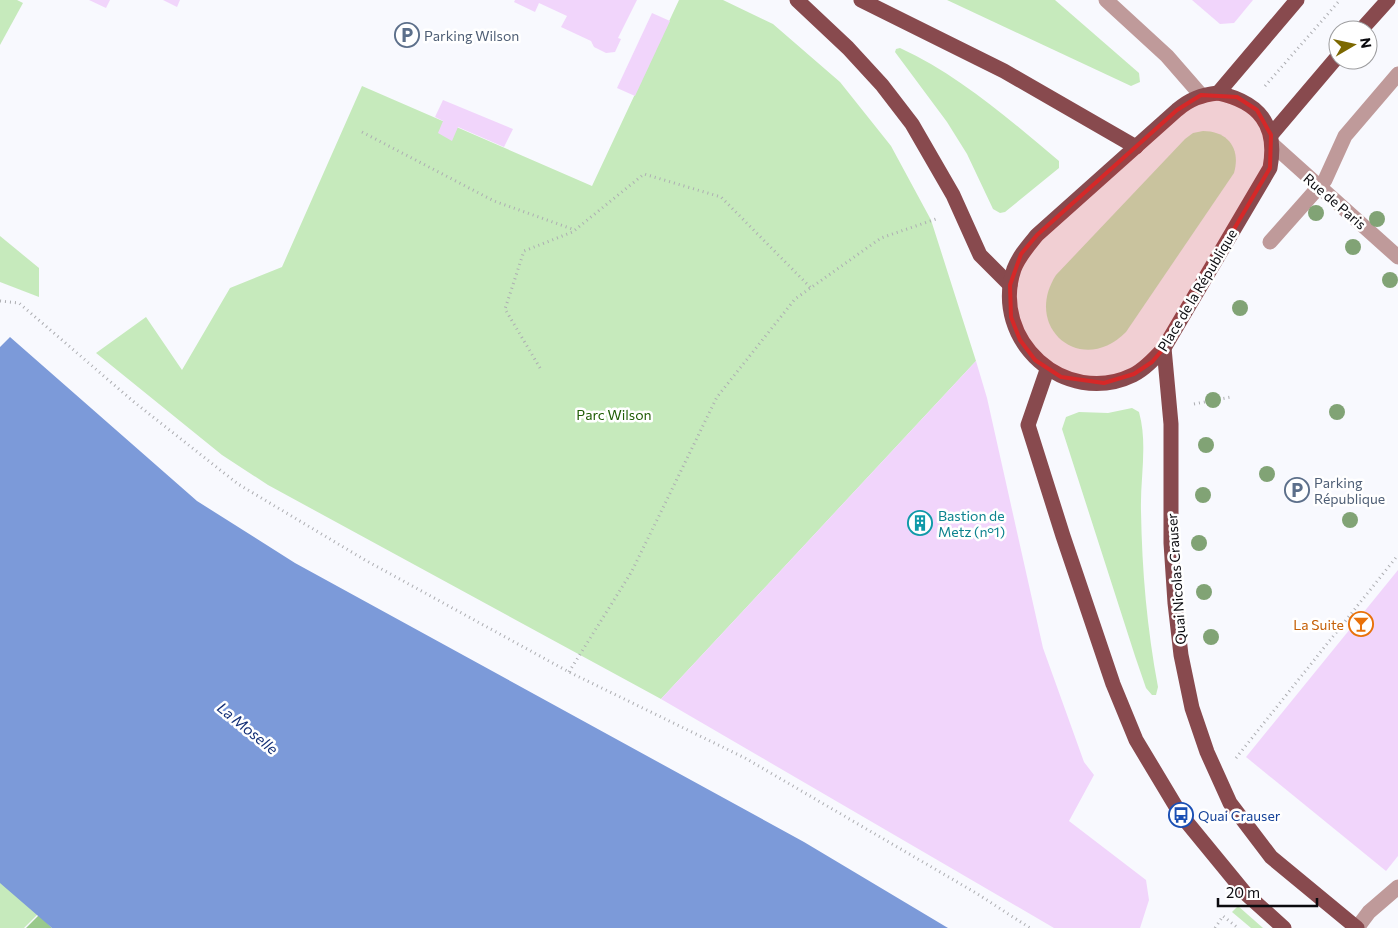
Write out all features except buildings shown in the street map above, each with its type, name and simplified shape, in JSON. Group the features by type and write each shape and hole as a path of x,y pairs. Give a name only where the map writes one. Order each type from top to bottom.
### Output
{"main road":[{"path":"797,0 848,48 882,85 912,124 953,194 980,255 1010,285"},
{"path":"861,0 1004,71 1136,147"},
{"path":"1218,93 1297,0"},
{"path":"1370,20 1388,0"},
{"path":"1272,140 1328,69"},
{"name":"Place de la République","path":"1218,93 1237,97 1249,104 1263,118 1272,140 1270,168 1264,181 1164,348 1152,362 1134,374 1104,383 1076,382 1048,370 1035,360 1020,340 1011,317 1010,285 1021,254 1037,235 1136,147 1188,101 1201,95 1218,93"},
{"name":"Quai Nicolas Crauser","path":"1164,348 1171,424 1171,543 1175,603 1181,654 1192,708 1207,752 1230,803 1271,857 1357,928"},
{"path":"1048,370 1028,425 1113,684 1136,740 1182,815 1245,893 1284,928"}],"street":[{"path":"1106,0 1167,56 1201,95"},
{"path":"1270,242 1325,180 1345,136 1398,74"},
{"name":"Rue de Paris","path":"1272,140 1319,187 1398,256"},
{"path":"1357,928 1369,912 1398,887"}],"path":[{"path":"1249,104 1340,0"},
{"path":"362,132 494,201 576,230"},
{"path":"540,368 506,309 524,251 576,230 644,174 721,197 811,288"},
{"path":"569,672 632,570 717,397 795,299 881,238 939,218"},
{"path":"0,301 19,303 134,402 238,484 365,560 569,672 745,758 976,893 1030,928"},
{"path":"1188,406 1231,397"},
{"path":"1233,762 1398,555"},
{"path":"1215,928 1223,916 1238,928"}],"highlighted area":[{"path":"1201,95 1237,97 1257,110 1271,135 1270,168 1164,348 1152,362 1134,374 1104,383 1061,377 1035,360 1020,340 1011,317 1010,285 1021,254 1037,235 1177,110"}],"green space":[{"path":"0,0 17,0 23,3 0,45"},
{"name":"Parc Wilson","path":"679,0 723,0 773,24 840,82 891,146 931,220 976,361 661,699 268,485 222,455 96,353 146,317 182,370 230,288 282,267 362,86 592,186"},
{"path":"947,0 1055,0 1139,73 1140,82 1131,86"},
{"path":"900,48 943,71 983,99 1059,161 1059,168 1005,212 1000,213 993,209 967,154 947,122 895,52 896,49"},
{"path":"1203,131 1219,134 1230,143 1236,156 1234,173 1126,332 1109,345 1092,350 1076,348 1062,340 1052,328 1046,313 1047,295 1056,275 1185,139 1193,133"},
{"path":"0,236 39,268 39,297 0,282"},
{"path":"1132,408 1139,412 1142,424 1143,462 1141,499 1143,556 1148,621 1158,687 1156,695 1152,695 1146,688 1062,429 1066,417 1079,412 1108,413"},
{"path":"0,881 39,913 24,928 0,928"},
{"path":"1238,906 1263,928 1251,928 1232,912"},
{"path":"39,915 52,928 26,928"}],"water":[{"name":"La Moselle","path":"10,337 197,501 295,563 804,842 948,928 52,928 0,883 0,347"}],"place":[{"name":"Parking Wilson","path":"407,35"},
{"name":"Parking République","path":"1297,490"},
{"name":"Bastion de Metz (n°1)","path":"920,523"},
{"name":"La Suite","path":"1361,624"},
{"name":"Quai Crauser","path":"1181,815"}]}
